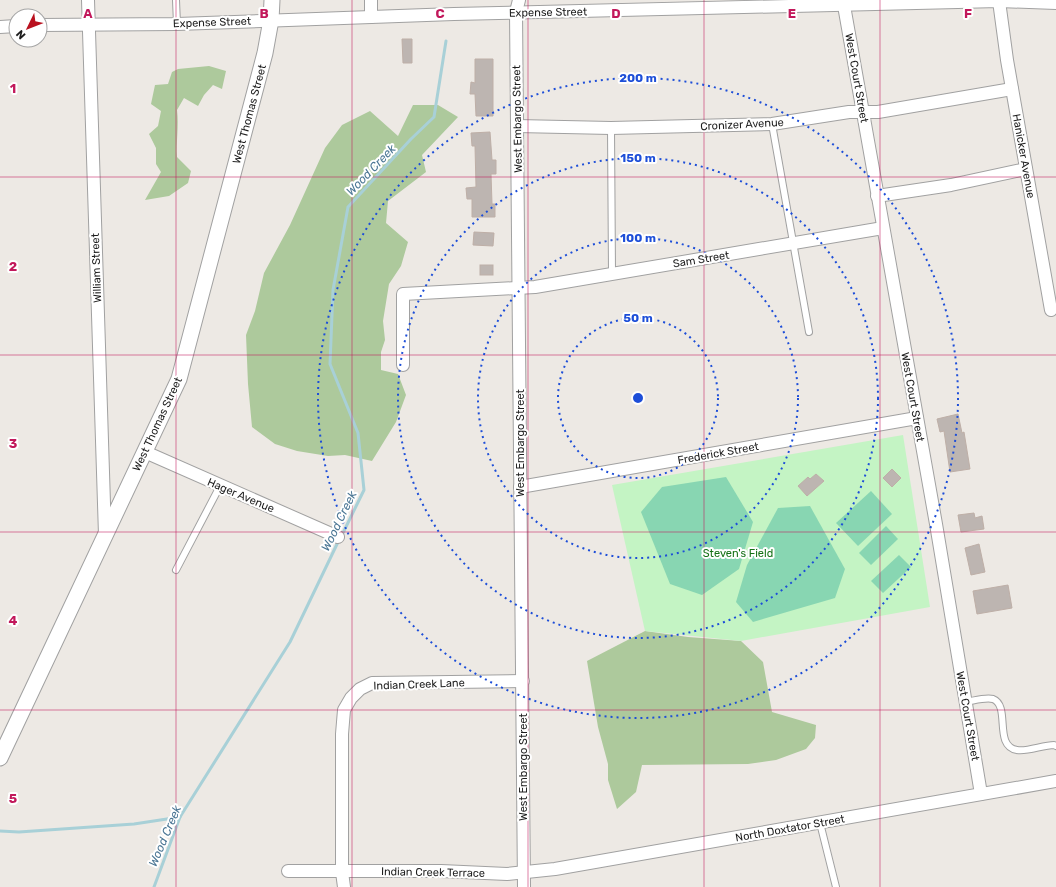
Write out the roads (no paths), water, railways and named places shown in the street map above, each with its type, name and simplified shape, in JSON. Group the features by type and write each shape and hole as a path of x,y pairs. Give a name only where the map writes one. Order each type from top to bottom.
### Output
{"street":[{"name":"William Street","path":"88,0 105,536"},
{"name":"West Thomas Street","path":"0,758 179,379 265,53 271,20 272,0"},
{"path":"371,0 371,17"},
{"name":"West Embargo Street","path":"519,0 516,12 524,887"},
{"name":"Expense Street","path":"48,25 177,24 516,12 843,3 999,1 1056,3"},
{"name":"Hanicker Avenue","path":"999,1 1012,89 1051,310"},
{"name":"West Court Street","path":"843,3 981,794"},
{"name":"Cronizer Avenue","path":"517,126 611,128 772,124 849,112 878,112 1012,89"},
{"path":"877,196 952,185 1026,169"},
{"name":"Sam Street","path":"403,365 403,294 519,288 883,228"},
{"name":"Frederick Street","path":"520,487 916,418"},
{"name":"Hager Avenue","path":"145,452 338,537"},
{"name":"Indian Creek Lane","path":"342,872 342,734 344,710 351,698 360,689 372,683 523,681"},
{"name":"North Doxtator Street","path":"524,873 1056,781"},
{"name":"Indian Creek Terrace","path":"288,871 524,873"},
{"path":"342,872 344,887"}],"lane":[{"path":"176,0 177,24"},
{"path":"772,124 792,244 809,332"},
{"path":"611,128 612,273"},
{"path":"176,570 220,486"},
{"path":"965,702 989,698 994,700 1000,706 1004,736 1006,743 1011,748 1019,751 1046,745 1056,746"},
{"path":"820,822 836,887"}],"waterway":[{"name":"Wood Creek","path":"342,535 364,490 358,433 330,364 333,290 348,207 411,139 434,117 446,41"},
{"name":"Wood Creek","path":"154,887 180,817 290,642 339,540"},
{"path":"0,831 19,832 134,824 180,817"}],"park label":[{"name":"Steven's Field","path":"738,553"}]}
